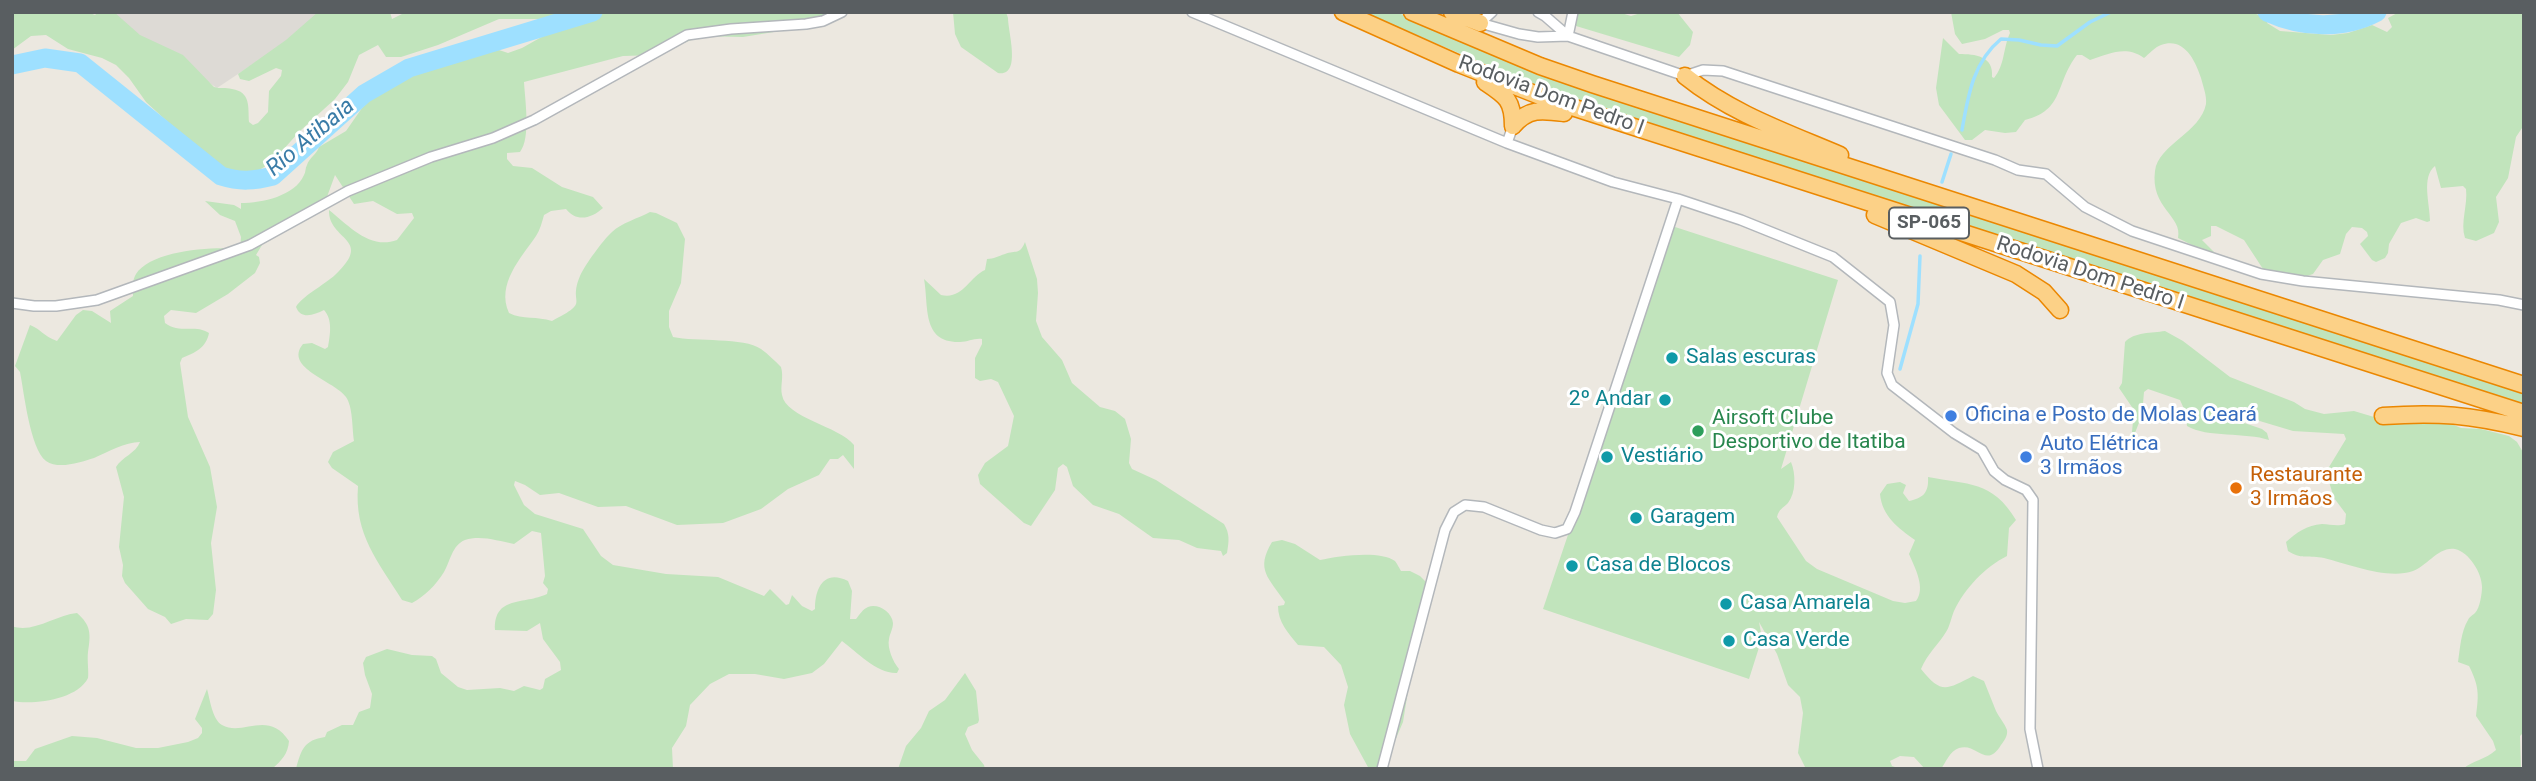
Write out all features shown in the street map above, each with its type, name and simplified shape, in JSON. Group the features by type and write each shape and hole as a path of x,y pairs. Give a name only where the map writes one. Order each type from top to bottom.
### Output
{"highway":[{"name":"Rodovia Dom Pedro I","path":"1343,12 1459,64 1550,100 2524,413"},
{"name":"Rodovia Dom Pedro I","path":"1412,12 1540,66 1592,84 2524,385"},
{"path":"1452,12 1486,17"},
{"path":"1459,64 1504,94 1511,104 1513,126"},
{"path":"1685,76 1707,93 1748,117 1949,200"},
{"path":"1513,126 1528,112 1542,110 1623,123"},
{"path":"1755,168 1996,264 2032,282 2060,310"},
{"path":"2385,340 2524,375"},
{"path":"2383,416 2452,414 2524,428"}],"street":[{"path":"12,303 57,306 97,300 250,244 348,191 432,157 493,138 534,120 687,35 806,24 823,21 842,12"},
{"path":"1192,12 1507,144 1612,182 1678,199 1741,220 1833,257 1876,289 1890,302 1894,325 1887,373 1892,385 1954,433 1982,450 1994,471 2005,480 2031,494 2034,518 2029,730 2038,769"},
{"path":"1538,12 1568,36 1685,76 1703,70 1723,71 1995,160 2018,170 2046,174 2085,207 2132,231 2260,274 2524,305"},
{"path":"1568,36 1573,12"},
{"path":"1486,17 1519,34 1538,37 1568,36"},
{"path":"1507,144 1513,126"},
{"path":"1382,769 1445,530 1454,513 1465,505 1484,507 1541,530 1555,533 1567,529 1575,512 1678,199"}],"shaded area":[{"path":"103,12 331,12 217,88"}],"green space":[{"path":"12,12 87,12 95,15 98,12 114,12 140,35 183,55 214,87 230,88 243,93 247,101 249,122 253,125 268,112 269,91 281,76 282,70 276,68 249,81 240,79 238,74 286,40 318,12 390,12 392,19 404,13 568,12 544,19 499,19 438,45 401,57 386,57 378,45 359,55 348,82 335,99 300,131 272,162 242,181 224,175 199,159 195,147 146,102 116,65 102,58 68,49 46,35 31,36 12,50"},
{"path":"594,12 850,12 792,29 743,37 696,36 657,55 623,56 524,82 525,138 520,152 507,153 507,159 513,166 532,168 562,187 593,197 603,208 584,218 574,216 566,209 544,215 537,234 517,262 508,282 506,302 509,313 552,321 572,309 576,302 580,276 604,241 625,223 650,212 656,213 677,223 685,239 681,283 669,311 669,327 673,337 732,341 761,349 781,367 782,395 786,403 803,416 847,438 854,445 854,469 843,455 838,459 830,459 819,475 788,489 761,509 723,523 677,525 626,506 598,507 559,493 540,495 515,481 514,485 524,505 535,514 583,529 601,556 613,565 666,574 718,577 764,596 770,589 786,605 792,595 802,606 812,611 815,609 822,583 833,577 848,581 852,591 850,619 856,619 872,606 880,607 890,615 893,627 889,646 899,669 897,673 882,670 842,641 824,664 812,673 784,679 755,674 729,674 710,684 690,705 686,726 672,748 673,769 296,769 308,743 325,737 327,732 342,725 353,725 359,712 370,708 372,694 363,663 366,657 387,649 432,656 436,659 441,673 458,687 467,690 500,688 514,691 524,686 540,690 545,679 561,670 560,662 543,639 540,623 527,631 495,630 499,611 505,606 547,594 548,589 543,583 545,576 541,533 532,531 514,544 483,538 465,540 454,550 444,572 430,590 412,603 402,600 376,560 364,533 360,519 358,486 332,468 328,462 333,452 354,441 350,406 340,391 313,374 300,360 299,353 303,344 312,343 325,349 328,347 330,328 327,314 324,310 304,315 296,307 335,275 351,254 347,240 331,220 329,210 360,235 378,242 397,240 414,218 412,213 397,214 373,201 354,204 335,175 324,205 312,217 293,217 265,240 256,255 260,263 255,273 228,294 196,313 171,310 164,316 165,323 170,326 199,329 209,333 203,346 182,358 180,363 188,417 210,467 217,507 211,543 216,590 213,614 208,620 186,619 171,624 165,617 148,609 122,576 123,565 119,547 124,497 116,467 140,442 123,445 94,458 70,464 51,464 40,455 32,433 20,372 15,366 30,325 57,341 76,315 83,310 92,311 111,323 110,311 133,296 135,276 144,266 184,251 240,249 241,237 235,221 220,215 205,201 234,205 241,209 241,203 268,200 286,193 300,182 319,147 346,131 362,108 390,83 456,56 499,50 508,53 570,21"},
{"path":"953,12 1006,12 1012,52 1010,68 998,73 961,47 955,34"},
{"path":"1362,12 1396,12 1457,38 1916,198 2524,391 2524,405 1546,90"},
{"path":"1571,12 1618,12 1631,16 1644,12 1677,12 1693,32 1690,45 1679,57 1576,26"},
{"path":"1951,12 2251,12 2269,19 2267,23 2280,31 2331,35 2372,25 2387,32 2392,27 2388,18 2399,12 2524,12 2524,125 2516,137 2508,178 2496,197 2499,222 2494,233 2476,241 2465,238 2463,226 2466,189 2463,186 2441,188 2435,166 2427,184 2430,221 2416,218 2401,223 2389,244 2385,258 2376,262 2360,244 2368,236 2367,232 2362,228 2352,227 2346,234 2340,254 2323,260 2313,274 2295,280 2276,278 2263,269 2244,240 2216,226 2211,226 2211,236 2202,240 2214,252 2206,252 2178,238 2176,223 2161,203 2155,184 2158,162 2196,123 2206,104 2201,78 2195,64 2182,47 2169,43 2159,46 2144,58 2124,51 2090,60 2077,55 2047,110 2025,120 2016,132 1985,130 1972,140 1965,140 1939,105 1936,88 1943,38 1959,54 1987,60 1994,78 2000,68 2010,33 2009,30 2003,30 1985,39 1962,44 1955,34"},
{"name":"Airsoft Clube Desportivo de Itatiba","path":"1672,226 1838,280 1781,469 1791,462 1794,483 1791,499 1777,517 1806,561 1817,569 1893,601 1916,601 1920,584 1909,554 1915,540 1897,526 1884,509 1880,494 1887,484 1900,482 1906,485 1903,493 1909,501 1924,494 1928,477 1978,486 1998,498 2016,520 2009,528 2007,556 1983,572 1970,586 1954,611 1949,627 1921,669 1934,683 1944,687 1950,687 1973,676 1984,681 2007,730 1996,752 1986,755 1965,747 1959,748 1951,754 1941,769 1925,769 1914,757 1900,756 1890,761 1892,766 1901,769 1806,769 1798,753 1803,713 1800,697 1788,685 1777,654 1759,622 1762,638 1749,679 1543,609"},
{"path":"1025,242 1037,279 1036,321 1042,337 1062,360 1072,383 1100,407 1115,411 1125,419 1131,439 1129,463 1132,469 1156,480 1224,524 1229,541 1227,553 1223,556 1221,551 1197,548 1179,540 1153,538 1119,514 1093,505 1073,486 1067,467 1063,464 1058,468 1055,490 1031,526 1024,523 980,484 978,475 985,463 1008,446 1014,416 998,382 975,378 975,358 982,339 947,341 933,330 927,311 924,279 941,295 955,294 985,270 987,259 1019,250"},
{"path":"2165,331 2183,341 2230,377 2294,402 2305,409 2324,414 2354,411 2384,420 2432,416 2461,428 2481,429 2509,436 2517,442 2524,454 2524,732 2520,736 2521,769 2463,769 2496,750 2476,716 2477,690 2469,666 2458,662 2464,629 2478,608 2482,590 2477,570 2465,554 2455,549 2444,550 2413,571 2392,574 2288,551 2286,542 2307,528 2322,524 2345,524 2346,514 2334,498 2326,472 2346,439 2344,434 2293,431 2223,410 2215,413 2262,429 2269,440 2195,430 2187,426 2180,400 2148,389 2144,392 2142,415 2131,443 2134,410 2119,388 2122,383 2125,342 2138,335"},
{"path":"1282,540 1295,544 1320,560 1359,555 1388,558 1395,561 1401,571 1410,571 1420,576 1429,585 1431,594 1424,629 1413,660 1403,722 1383,769 1369,769 1350,734 1344,705 1348,687 1341,665 1324,647 1298,645 1282,622 1278,606 1284,605 1285,602 1269,580 1264,567 1272,542"},
{"path":"77,613 89,630 88,678 65,696 42,701 12,701 12,626 28,628"},
{"path":"965,673 976,691 979,720 968,727 965,734 985,769 898,769 906,746 921,728 929,711 945,700"},
{"path":"207,689 214,714 222,725 230,728 264,725 273,727 289,741 284,757 272,769 12,769 12,761 26,761 35,749 72,736 97,738 136,748 158,748 198,738 202,728 195,719"}],"waterway":[{"name":"Rio Atibaia","path":"12,65 45,58 80,63 221,176 253,180 273,176 364,94 409,68 593,12"},
{"path":"1962,130 1973,80 1984,58 2001,39 2057,46 2090,22 2111,12"},
{"name":"Rio Atibaia","path":"2267,12 2294,21 2322,25 2350,22 2377,12"},
{"path":"1942,182 1951,154"},
{"path":"1900,369 1918,304 1920,256"}],"place":[{"name":"Salas escuras","path":"1672,358"},
{"name":"2º Andar","path":"1665,400"},
{"name":"Oficina e Posto de Molas Ceará","path":"1951,416"},
{"name":"Airsoft Clube Desportivo de Itatiba","path":"1698,431"},
{"name":"Vestiário","path":"1607,457"},
{"name":"Auto Elétrica 3 Irmãos","path":"2026,457"},
{"name":"Restaurante 3 Irmãos","path":"2236,488"},
{"name":"Garagem","path":"1636,518"},
{"name":"Casa de Blocos","path":"1572,566"},
{"name":"Casa Amarela","path":"1726,604"},
{"name":"Casa Verde","path":"1729,641"}]}
